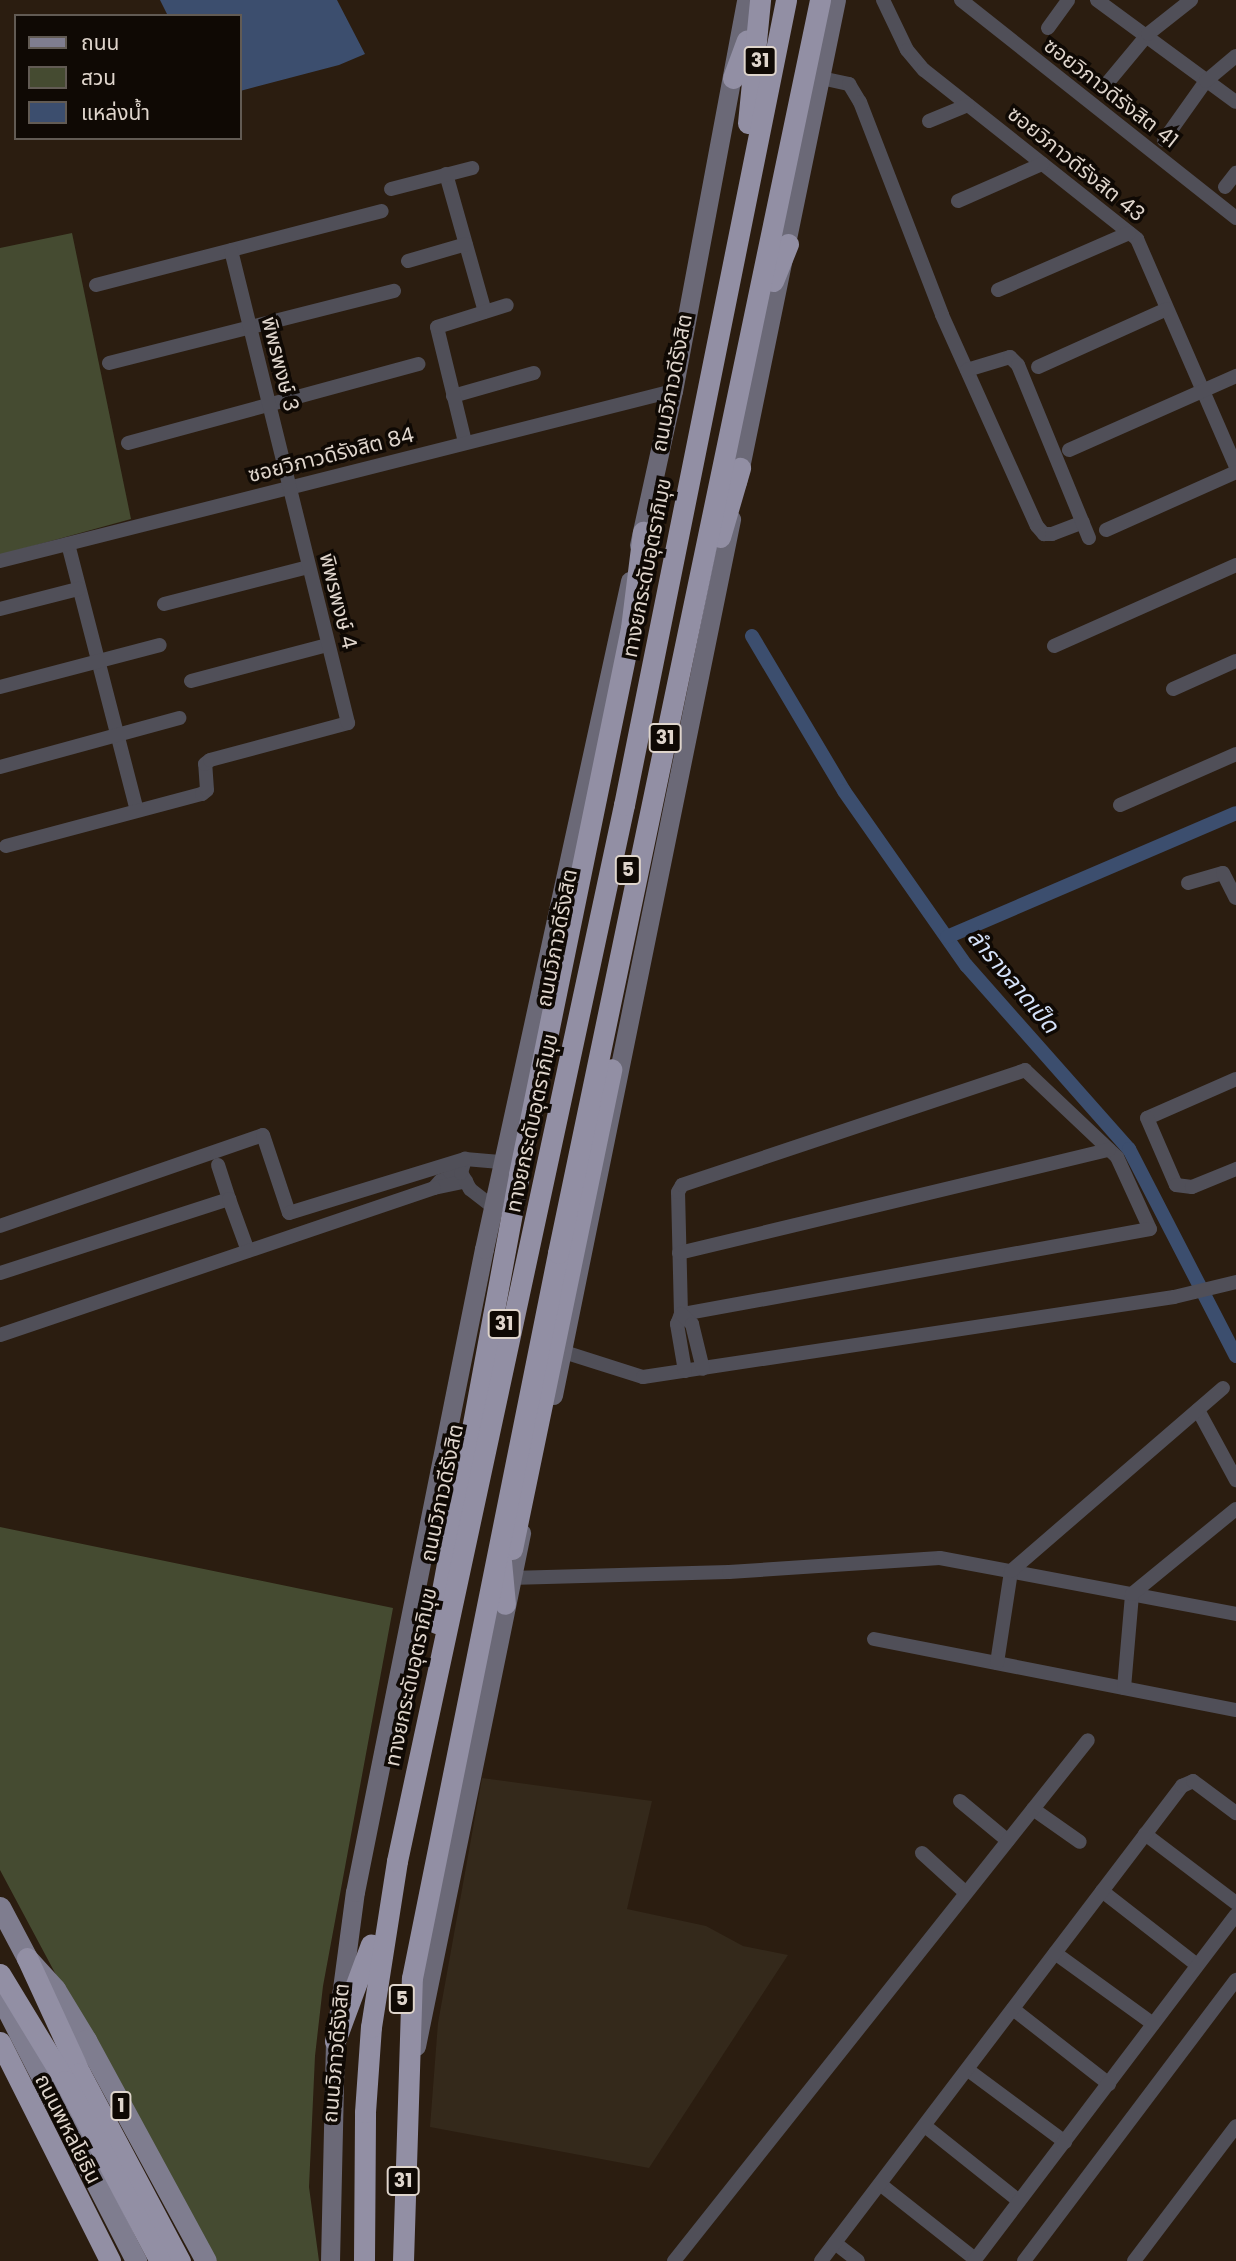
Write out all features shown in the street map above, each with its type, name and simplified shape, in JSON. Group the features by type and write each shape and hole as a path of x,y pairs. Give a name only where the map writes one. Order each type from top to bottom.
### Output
{"highway":[{"name":"ทางยกระดับอุตราภิมุข","path":"364,2261 365,2112 371,2027 382,1942 423,1738 624,805 786,0"},
{"name":"ทางยกระดับอุตราภิมุข","path":"391,2261 392,2106 399,2019 425,1854 452,1741 806,0"},
{"name":"31","path":"403,2261 405,2101 412,1978 499,1542 751,337 831,2"},
{"path":"733,78 759,3"},
{"name":"ถนนวิภาวดีรังสิต","path":"351,2261 349,2184 371,1944 499,1345 748,122 759,3"},
{"path":"751,337 788,244"},
{"name":"5","path":"452,1741 513,1546 660,821 719,542 740,468"},
{"name":"5","path":"423,1738 440,1587 589,825 631,628 643,532"},
{"path":"499,1542 505,1604"},
{"path":"335,2041 371,1944"},
{"path":"27,1958 72,2077 160,2261"},
{"path":"0,1974 72,2077 180,2261"},
{"path":"0,2042 110,2261"}],"main road":[{"name":"31","path":"405,2101 510,1578 564,1352 674,815 740,468 821,78 831,2"},
{"name":"ถนนวิภาวดีรังสิต","path":"330,2261 335,2041 367,1829 503,1162 612,650 643,532 673,391 733,78"},
{"name":"1","path":"0,1907 27,1958 55,1989 86,2039 206,2261"},
{"name":"ถนนพหลโยธิน","path":"0,1996 136,2261"}],"street":[{"name":"ซอยวิภาวดีรังสิต 43","path":"883,0 907,50 968,105 1137,239 1236,470"},
{"name":"ซอยวิภาวดีรังสิต 41","path":"961,0 1236,218"},
{"path":"1048,28 1068,0"},
{"path":"1097,0 1147,34 1236,103"},
{"path":"1104,87 1147,34 1191,0"},
{"path":"1164,140 1206,81 1236,56"},
{"path":"821,78 849,84 860,102 967,370 1040,531 1052,534 1083,522"},
{"path":"929,121 968,105"},
{"path":"958,201 1042,164"},
{"path":"391,189 472,168"},
{"path":"1225,187 1236,173"},
{"path":"446,174 485,312"},
{"path":"96,285 382,211"},
{"path":"998,290 1129,233"},
{"path":"408,261 466,244"},
{"name":"พิพรพงษ์ 3","path":"231,250 288,488"},
{"path":"109,363 394,290"},
{"path":"465,442 436,327 507,305"},
{"path":"1038,367 1167,310"},
{"path":"967,370 1010,357 1018,365 1089,538"},
{"path":"128,443 418,364"},
{"path":"453,396 534,373"},
{"path":"1069,450 1236,376"},
{"name":"ซอยวิภาวดีรังสิต 84","path":"0,561 673,391"},
{"path":"1106,530 1236,470"},
{"name":"พิพรพงษ์ 4","path":"137,810 202,794 207,790 205,764 210,760 348,723 288,488"},
{"path":"6,846 137,810 68,544"},
{"path":"1054,646 1236,565"},
{"path":"164,604 308,567"},
{"path":"0,609 78,589"},
{"path":"0,687 160,645"},
{"path":"191,681 327,645"},
{"path":"1173,689 1236,661"},
{"path":"0,768 179,718"},
{"path":"1120,805 1236,754"},
{"path":"1188,883 1223,873 1236,898"},
{"path":"681,1314 1150,1229 1126,1174 1109,1150 1025,1070 682,1185 678,1192 681,1314 677,1324 685,1371"},
{"path":"1236,1079 1147,1118 1176,1185 1192,1187 1236,1170"},
{"path":"0,1226 263,1135 289,1213 503,1162"},
{"path":"679,1253 1109,1150"},
{"path":"218,1165 248,1251"},
{"path":"0,1335 434,1188 464,1171"},
{"path":"464,1171 494,1207"},
{"path":"0,1273 229,1199"},
{"path":"564,1352 643,1377 1142,1302 1236,1282"},
{"path":"681,1314 692,1324 703,1368"},
{"path":"997,1663 1011,1571 1223,1388"},
{"path":"1198,1410 1236,1480"},
{"path":"1124,1688 1132,1594 1236,1508"},
{"path":"510,1578 729,1572 940,1558 1236,1614"},
{"path":"874,1639 1236,1710"},
{"path":"674,2261 1088,1740"},
{"path":"821,2261 1185,1782 1193,1781 1236,1813"},
{"path":"960,1801 1008,1841"},
{"path":"1034,1809 1080,1842"},
{"path":"1144,1834 1236,1903"},
{"path":"922,1853 966,1894"},
{"path":"1101,1891 1197,1965"},
{"path":"880,2184 974,2260 1236,1915"},
{"path":"1055,1953 1153,2025"},
{"path":"1024,2261 1236,1980"},
{"path":"1013,2009 1109,2084"},
{"path":"968,2070 1065,2142"},
{"path":"925,2126 1019,2201"},
{"path":"1134,2261 1236,2126"},
{"path":"835,2243 858,2261"}],"shaded area":[{"path":"482,1778 652,1801 627,1909 706,1926 743,1946 788,1955 649,2168 430,2127 438,2023"}],"green space":[{"path":"72,233 131,519 0,555 0,248"},
{"path":"0,1527 393,1608 323,1986 315,2056 309,2187 319,2261 209,2261 0,1870"}],"water":[{"path":"160,0 337,0 365,54 339,65 242,90 242,14 167,14"}],"waterway":[{"name":"ลำรางลาดเป็ด","path":"752,636 844,791 966,965 1129,1149 1236,1356"},
{"path":"947,937 1236,813"}]}
